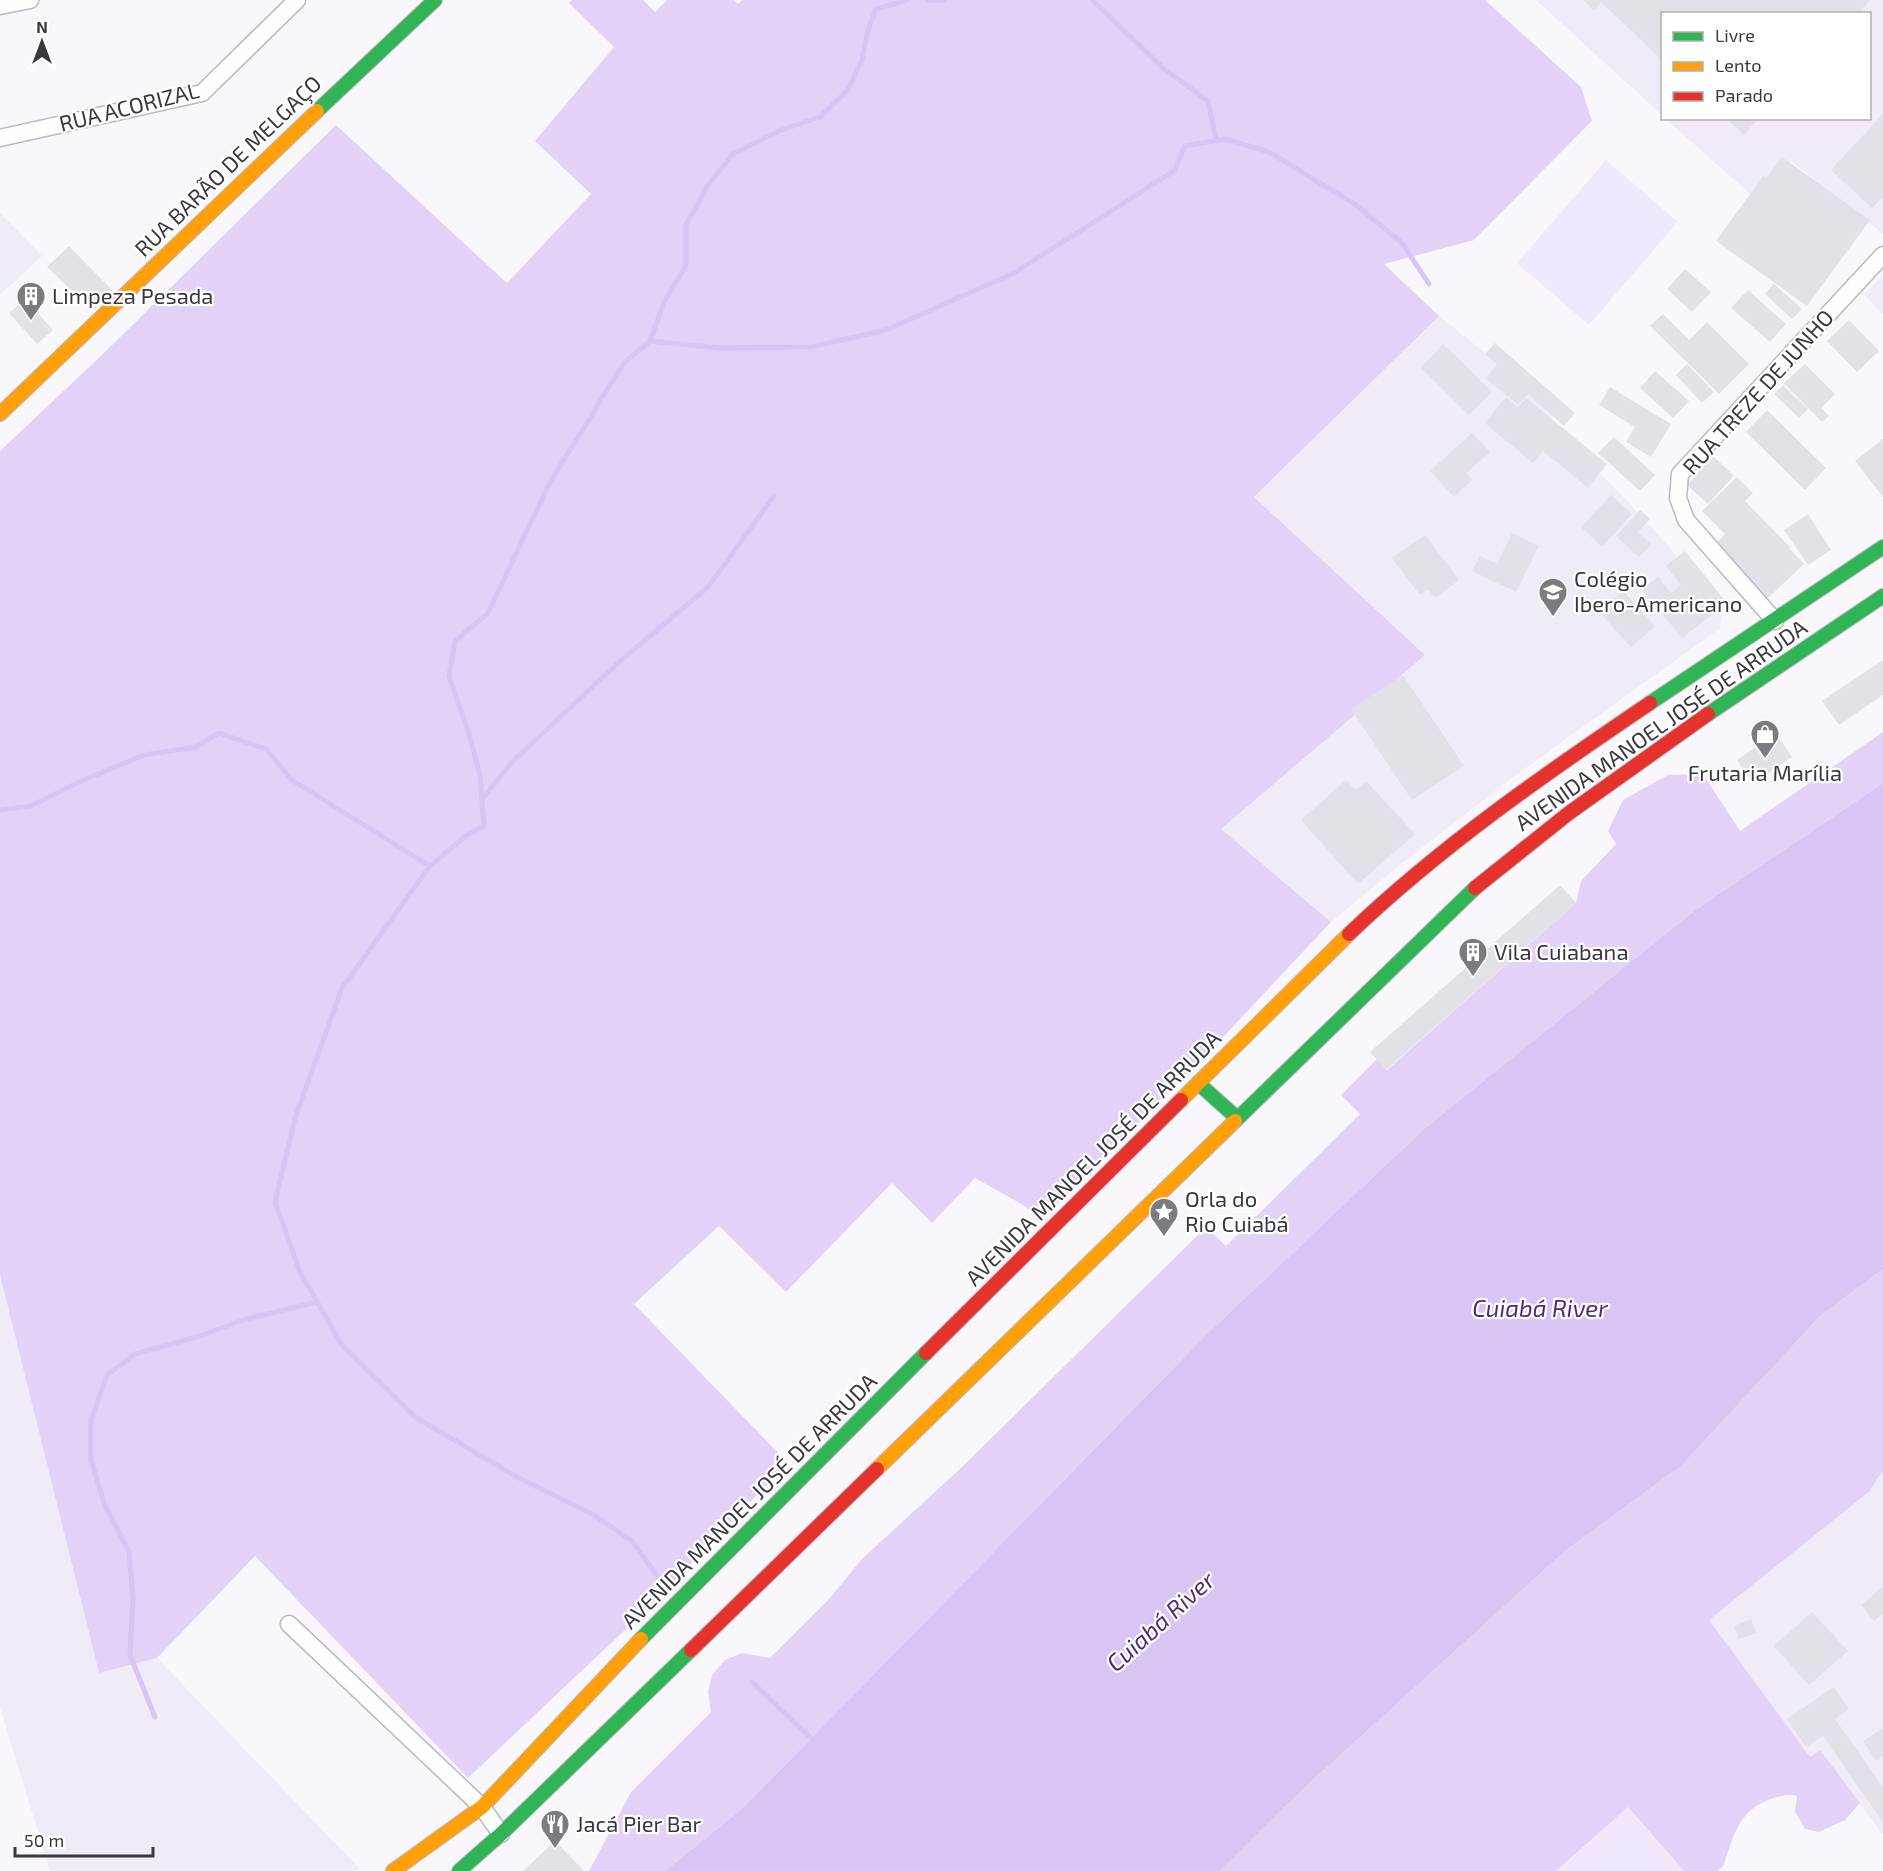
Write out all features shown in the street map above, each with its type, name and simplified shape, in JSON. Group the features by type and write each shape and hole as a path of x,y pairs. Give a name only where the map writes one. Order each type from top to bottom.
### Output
{"main road":[{"name":"RUA BARÃO DE MELGAÇO","path":"0,414 339,88 435,0"},
{"name":"AVENIDA MANOEL JOSÉ DE ARRUDA","path":"393,1871 482,1807 676,1602 1331,951 1433,858 1548,772 1883,547"},
{"name":"AVENIDA MANOEL JOSÉ DE ARRUDA","path":"459,1871 501,1834 1470,893 1528,843 1692,723 1883,596"},
{"path":"1198,1083 1237,1118"}],"street":[{"path":"0,6 30,0"},
{"name":"RUA ACORIZAL","path":"0,138 202,93 297,0"},
{"name":"RUA TREZE DE JUNHO","path":"1775,621 1686,520 1678,498 1680,474 1883,255"},
{"path":"289,1624 482,1807 501,1834"}],"shaded area":[{"path":"572,0 643,0 655,12 667,0 734,0 738,4 742,0 1485,0 1581,87 1592,121 1474,240 1384,264 1439,316 1254,497 1425,655 1221,829 1331,922 1226,1034 1039,1223 1025,1206 975,1178 932,1223 892,1183 786,1292 719,1226 634,1304 788,1463 643,1613 468,1778 255,1556 157,1658 99,1673 0,1275 0,451 105,352 336,125 507,283 591,194 535,141 614,47 569,3"},
{"path":"1536,0 1883,0 1883,234 1791,161 1759,202 1667,120 1871,120 1871,12 1661,12 1661,114"},
{"path":"1606,160 1678,222 1589,325 1517,263"},
{"path":"0,213 42,256 0,295"},
{"path":"1883,274 1883,315 1864,295"},
{"name":"Colégio Ibero-Americano","path":"1439,316 1560,412 1546,422 1625,498 1723,607 1720,628 1516,775 1401,864 1331,922 1221,829 1425,655 1254,497"},
{"path":"1883,732 1883,783 1694,911 1424,1129 1208,1333 743,1808 665,1871 589,1871 631,1792 711,1712 708,1692 712,1675 725,1660 742,1653 770,1658 829,1599 862,1559 963,1466 1206,1227 1226,1246 1360,1114 1341,1095 1377,1059 1387,1070 1576,903 1581,881 1616,844 1608,831 1623,800 1668,775 1703,774 1740,831"},
{"path":"1883,1269 1883,1473 1870,1491 1709,1620 1810,1757 1820,1750 1860,1803 1845,1820 1819,1832 1805,1829 1795,1811 1797,1796 1774,1798 1752,1809 1745,1816 1734,1834 1723,1867 1717,1871 1684,1871 1628,1807 1556,1871 1220,1871 1303,1789 1565,1551 1681,1466 1821,1315"},
{"path":"0,1275 99,1673 157,1658 359,1868 354,1871 50,1871 0,1708"},
{"path":"1883,1473 1883,1835 1820,1751 1810,1758 1709,1620 1870,1491"},
{"path":"1628,1807 1684,1871 1556,1871"}],"water":[{"name":"Cuiabá River","path":"1883,783 1883,1269 1821,1315 1681,1466 1565,1551 1303,1789 1220,1871 665,1871 743,1808 1208,1333 1424,1129 1694,911"}],"building":[{"path":"1583,0 1870,0 1860,12 1661,12 1661,59 1601,2 1594,10"},
{"path":"1883,114 1883,197 1872,208 1831,170"},
{"path":"1728,120 1757,120 1744,135"},
{"path":"1782,157 1870,220 1807,306 1716,241 1763,176 1766,178"},
{"path":"69,246 112,290 93,311 47,267"},
{"path":"1685,269 1711,292 1692,312 1667,289"},
{"path":"1774,284 1802,309 1792,319 1765,294"},
{"path":"1748,290 1786,324 1770,342 1731,308"},
{"name":"Limpeza Pesada","path":"25,299 53,330 37,344 9,313"},
{"path":"1663,314 1689,340 1707,322 1749,364 1719,394 1650,326"},
{"path":"1849,320 1879,351 1857,372 1827,341"},
{"path":"1495,343 1575,413 1564,426 1528,394 1518,405 1485,378 1497,364 1485,354"},
{"path":"1443,344 1492,392 1469,415 1421,368"},
{"path":"1687,364 1714,392 1702,403 1676,375"},
{"path":"1805,364 1835,394 1821,408 1829,416 1822,422 1784,383"},
{"path":"1655,371 1689,401 1673,418 1640,388"},
{"path":"1783,385 1808,409 1799,418 1774,394"},
{"path":"1610,387 1671,424 1651,457 1626,442 1635,427 1599,405"},
{"path":"1506,397 1518,407 1526,398 1607,464 1588,488 1543,451 1533,463 1485,423"},
{"path":"1767,410 1826,468 1805,490 1746,432"},
{"path":"1472,433 1490,452 1466,473 1472,480 1454,497 1430,471"},
{"path":"1614,437 1655,475 1640,491 1598,453"},
{"path":"1883,439 1883,497 1855,461"},
{"path":"1713,456 1734,476 1708,504 1687,485"},
{"path":"1737,477 1753,493 1745,501 1804,564 1767,599 1714,546 1725,534 1702,511"},
{"path":"1611,495 1632,514 1602,547 1581,527"},
{"path":"1640,510 1650,519 1638,532 1651,544 1639,557 1616,536"},
{"path":"1808,514 1831,550 1808,565 1784,530"},
{"path":"1512,533 1539,546 1516,592 1472,571 1480,556 1497,564"},
{"path":"1425,535 1459,580 1435,598 1428,589 1420,595 1392,558"},
{"path":"1685,551 1727,603 1682,638 1642,589 1658,577 1671,593 1681,585 1666,566"},
{"path":"1623,591 1655,626 1631,647 1599,612"},
{"path":"1883,660 1883,695 1839,725 1822,701"},
{"path":"1403,675 1464,766 1412,800 1351,709"},
{"name":"Frutaria Marília","path":"1776,733 1792,757 1753,784 1737,760"},
{"path":"1346,780 1356,790 1366,781 1415,834 1358,884 1301,820"},
{"name":"Vila Cuiabana","path":"1560,885 1576,903 1386,1070 1370,1052"},
{"path":"1883,1587 1883,1614 1874,1621 1861,1605"},
{"path":"1812,1612 1848,1651 1809,1685 1774,1646"},
{"path":"1751,1619 1756,1633 1739,1639 1734,1626"},
{"path":"1834,1687 1849,1709 1835,1719 1883,1787 1883,1822 1823,1736 1806,1747 1787,1719"},
{"path":"1883,1728 1883,1756 1876,1761 1863,1741"},
{"name":"Jacá Pier Bar","path":"555,1841 584,1871 523,1871"}],"waterway":[{"path":"650,341 664,302 686,265 686,225 708,185 733,154 779,131 820,117 848,90 862,60 868,30 876,9 907,0"},
{"path":"928,0 945,1"},
{"path":"1092,0 1163,68 1208,101 1216,140"},
{"path":"667,1589 631,1540 594,1515 517,1477 415,1417 342,1345 300,1272 275,1202 295,1118 342,988 430,866 466,836 484,826 480,775 449,676 455,641 488,613 550,482 624,363 650,341 720,348 811,347 886,330 1014,273 1174,171 1185,146 1225,139 1269,152 1356,205 1402,243 1429,284"},
{"path":"482,799 513,761 618,663 708,587 774,496"},
{"path":"0,810 31,806 79,782 144,755 196,747 219,733 266,749 293,781 430,866"},
{"path":"155,1717 130,1655 133,1598 129,1552 104,1503 91,1460 91,1421 107,1375 135,1354 200,1336 246,1319 317,1302"},
{"path":"752,1682 816,1743"}],"traffic: fast":[{"path":"317,111 435,0"},
{"path":"1650,703 1883,547"},
{"path":"1708,714 1883,596"},
{"path":"1235,1121 1475,888"},
{"path":"1198,1083 1237,1118"},
{"path":"641,1639 926,1353"},
{"path":"459,1871 501,1834 691,1650"}],"traffic: slow":[{"path":"0,414 317,111"},
{"path":"1181,1100 1349,934"},
{"path":"877,1469 1235,1121"},
{"path":"393,1871 482,1807 641,1639"}],"traffic: jam":[{"path":"1349,934 1457,841 1533,784 1650,703"},
{"path":"1475,888 1569,813 1708,714"},
{"path":"926,1353 1181,1100"},
{"path":"691,1650 877,1469"}],"place":[{"name":"Limpeza Pesada","path":"31,322"},
{"name":"Colégio Ibero-Americano","path":"1553,618"},
{"name":"Frutaria Marília","path":"1765,760"},
{"name":"Vila Cuiabana","path":"1473,978"},
{"name":"Orla do Rio Cuiabá","path":"1164,1238"},
{"name":"Jacá Pier Bar","path":"555,1850"}]}
